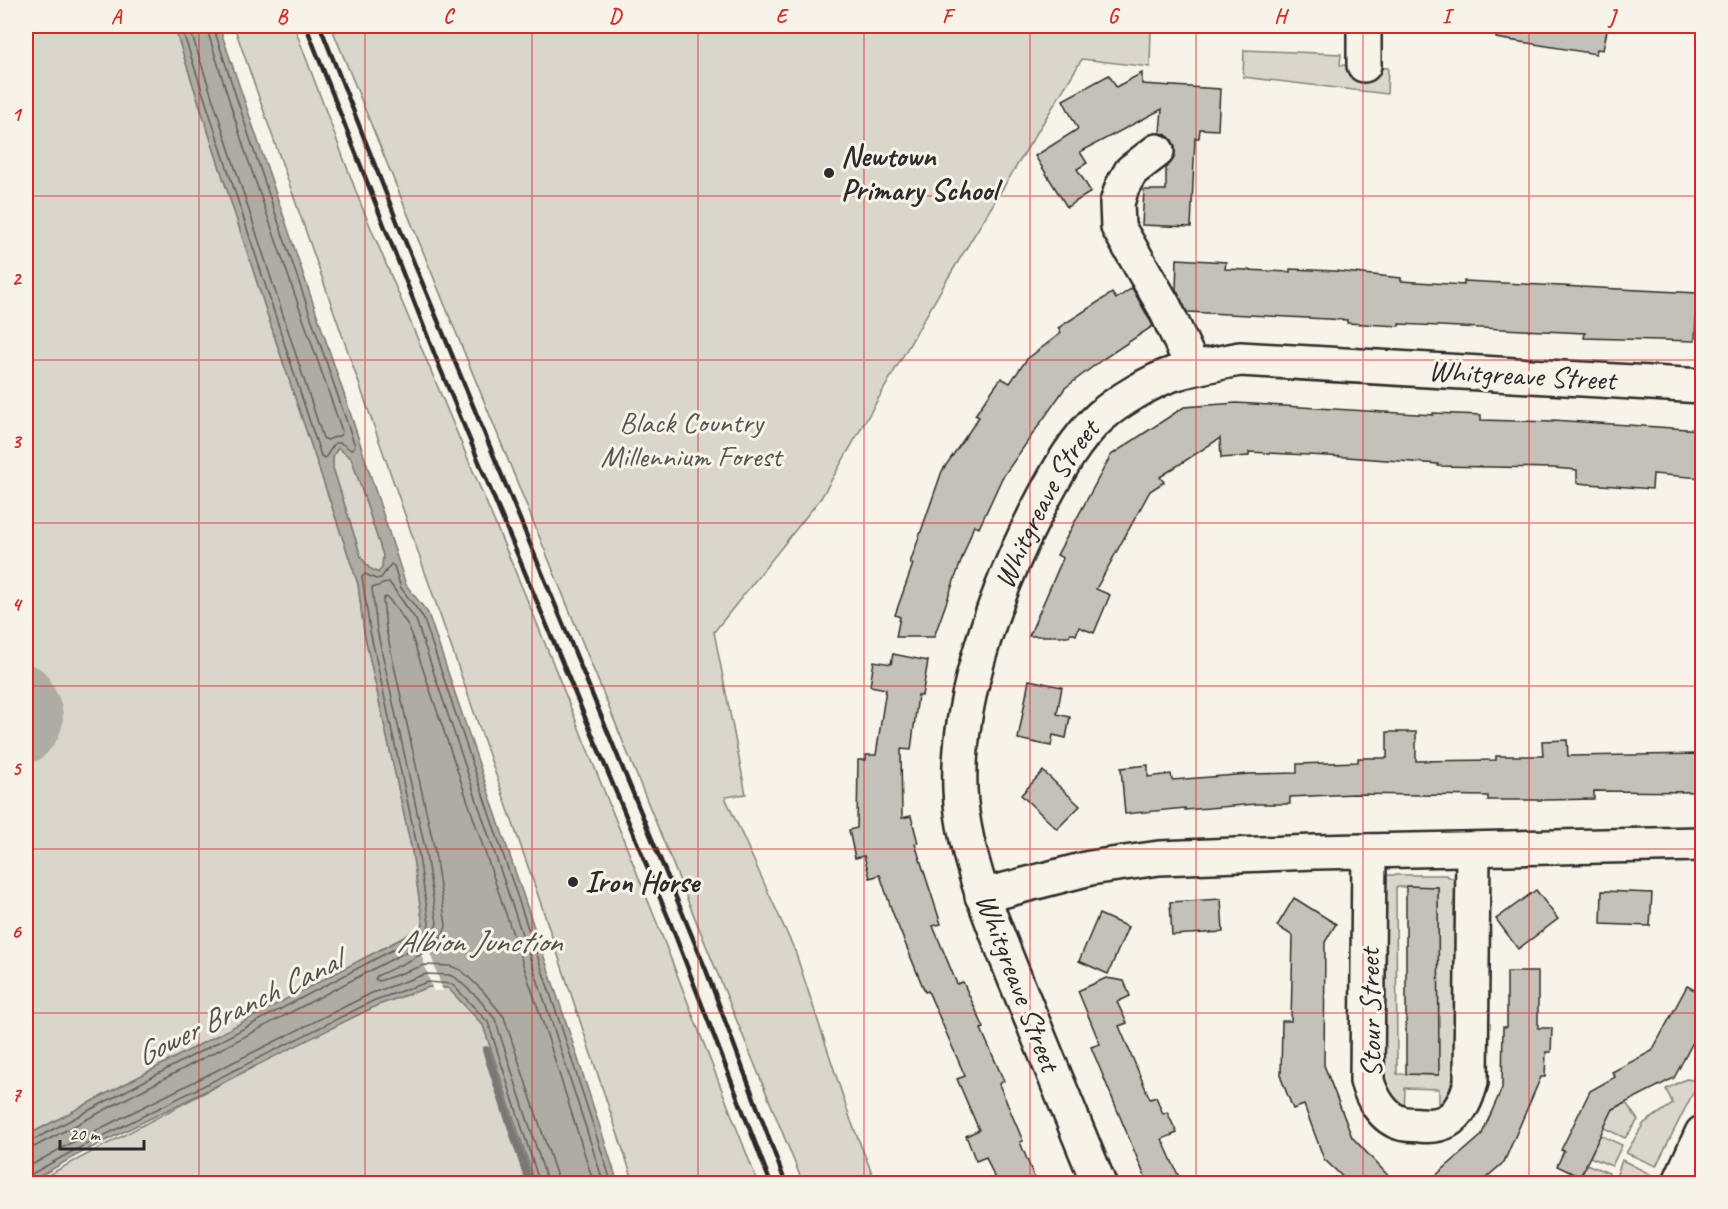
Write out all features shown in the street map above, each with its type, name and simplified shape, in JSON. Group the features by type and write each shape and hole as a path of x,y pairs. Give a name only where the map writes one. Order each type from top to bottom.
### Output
{"street":[{"path":"1364,26 1364,65"},
{"path":"1157,151 1131,171 1122,187 1117,203 1118,227 1164,306 1192,368"},
{"name":"Whitgreave Street","path":"1099,1184 982,896 963,825 960,752 985,632 1026,533 1056,474 1079,440 1101,416 1129,397 1170,375 1192,368 1240,359 1702,386"},
{"path":"982,896 1090,868 1159,858 1702,844"},
{"name":"Stour Street","path":"1370,851 1368,1081 1373,1099 1392,1118 1400,1123 1431,1126 1447,1121 1455,1114 1467,1095 1471,1082 1473,849"},
{"path":"1679,1184 1702,1133"}],"green space":[{"path":"26,26 174,26 358,584 364,632 412,851 423,925 412,933 26,1136"},
{"path":"234,26 294,26 360,202 534,616 758,1183 634,1183 539,898"},
{"name":"Black Country Millennium Forest","path":"331,26 1151,26 1150,67 1082,59 948,278 821,498 714,632 746,794 725,797 795,951 851,1121 876,1183 803,1183"},
{"path":"1244,50 1341,54 1340,65 1388,68 1387,94 1243,77"},
{"path":"338,448 351,458 383,555 382,568 378,573 369,568 361,557 333,468 333,456"},
{"path":"1386,875 1446,875 1456,881 1457,1078 1447,1099 1439,1105 1439,1089 1405,1088 1404,1115 1377,1078 1379,882","holes":["1396,887 1438,887 1438,1075 1397,1074"]},
{"path":"429,987 448,988 483,1025 535,1183 31,1184 274,1056 378,1005"},
{"path":"1686,1079 1699,1081 1656,1166 1626,1153 1644,1123 1673,1104 1666,1089"},
{"path":"1626,1103 1638,1120 1625,1138 1604,1128 1612,1110"},
{"path":"1600,1135 1622,1145 1612,1166 1590,1157"},
{"path":"1622,1160 1652,1175 1649,1183 1614,1183"},
{"path":"1586,1164 1609,1173 1607,1183 1579,1183"}],"water":[{"name":"Albion Junction","path":"174,26 219,26 406,585 428,613 618,1183 535,1183 483,1025 448,988 429,987 378,1005 77,1155 26,1184 26,1136 412,933 423,925 412,851 364,632 358,584","holes":["338,448 351,458 383,555 382,568 378,573 369,568 361,557 333,468 333,456"]}],"pier":[{"path":"420,923 443,991 433,991 413,929"}],"building":[{"path":"1497,26 1608,26 1603,50 1597,49 1596,54 1496,38"},
{"path":"1142,73 1142,84 1220,89 1218,130 1200,129 1199,138 1195,138 1191,227 1142,225 1144,190 1166,190 1166,167 1174,158 1175,148 1172,140 1160,133 1162,109 1080,152 1087,163 1077,169 1091,192 1067,207 1035,156 1078,129 1063,100 1109,75 1116,87"},
{"path":"1177,259 1226,262 1225,269 1290,272 1290,269 1335,271 1401,278 1401,281 1464,285 1464,281 1697,293 1695,341 1584,338 1585,333 1399,324 1399,326 1347,323 1347,320 1187,312 1176,289"},
{"path":"1132,288 1153,326 1103,359 1065,388 1002,478 979,528 974,525 934,637 896,637 900,617 895,615 913,564 910,563 942,471 979,417 975,415 1001,378 1010,383 1027,359 1061,333 1058,328 1112,293 1116,299"},
{"path":"1236,403 1433,415 1433,413 1481,415 1481,420 1553,422 1553,420 1702,430 1702,478 1653,474 1652,489 1577,483 1577,470 1554,468 1438,466 1438,464 1347,457 1249,452 1249,456 1221,458 1220,438 1160,477 1164,482 1150,491 1096,589 1110,595 1094,633 1079,627 1076,635 1071,633 1069,636 1029,636 1063,558 1057,555 1111,455 1184,407"},
{"path":"893,654 928,661 922,696 918,695 911,750 901,749 902,818 911,816 918,843 915,844 941,924 933,926 957,984 963,982 984,1028 981,1029 1004,1081 999,1084 1023,1141 1020,1142 1037,1184 997,1184 986,1157 976,1161 966,1136 979,1130 957,1079 965,1076 928,991 925,992 880,875 870,878 864,856 855,858 849,830 857,828 858,760 866,760 866,755 876,755 886,689 870,686 874,661 891,664"},
{"path":"1029,680 1062,687 1057,714 1070,717 1066,738 1053,735 1051,746 1018,739"},
{"path":"1387,732 1416,732 1416,761 1496,760 1496,756 1543,756 1542,741 1567,740 1568,756 1702,754 1702,792 1594,791 1594,799 1544,800 1488,800 1488,796 1353,794 1290,797 1290,804 1256,804 1185,810 1185,808 1125,814 1121,768 1148,765 1148,777 1171,774 1172,780 1297,773 1297,764 1358,762 1358,758 1387,758"},
{"path":"1043,771 1080,806 1057,829 1021,795"},
{"path":"1406,886 1438,887 1439,1075 1406,1074"},
{"path":"1536,890 1558,919 1518,949 1496,919"},
{"path":"1602,891 1652,893 1650,926 1601,924"},
{"path":"1294,898 1336,924 1325,942 1324,1065 1352,1137 1396,1184 1350,1184 1324,1159 1304,1105 1293,1109 1281,1078 1282,1021 1291,1021 1293,936 1277,926"},
{"path":"1221,899 1223,932 1172,935 1170,902"},
{"path":"1099,914 1128,927 1108,974 1079,961"},
{"path":"1507,972 1538,972 1538,1028 1552,1028 1551,1052 1546,1052 1545,1077 1541,1077 1504,1162 1479,1184 1426,1184 1481,1136 1502,1088 1503,1027 1507,1027"},
{"path":"1106,978 1124,981 1130,996 1117,1002 1127,1023 1119,1026 1150,1099 1156,1097 1163,1114 1167,1112 1177,1133 1162,1139 1182,1184 1148,1184 1091,1047 1100,1044 1078,991"},
{"path":"1687,986 1702,994 1702,1025 1674,1078 1613,1109 1580,1177 1557,1166 1564,1151 1561,1150 1590,1091 1615,1077 1612,1072 1652,1051"}],"waterway":[{"path":"26,690 37,715 36,726 26,738"},
{"path":"486,1050 530,1184"}],"railway":[{"path":"306,26 440,368 670,922 771,1184"},
{"path":"320,26 398,224 706,970 786,1184"}],"place":[{"name":"Newtown Primary School","path":"829,173"},
{"name":"Iron Horse","path":"573,882"}],"water label":[{"name":"Gower Branch Canal","path":"238,1008"}]}
